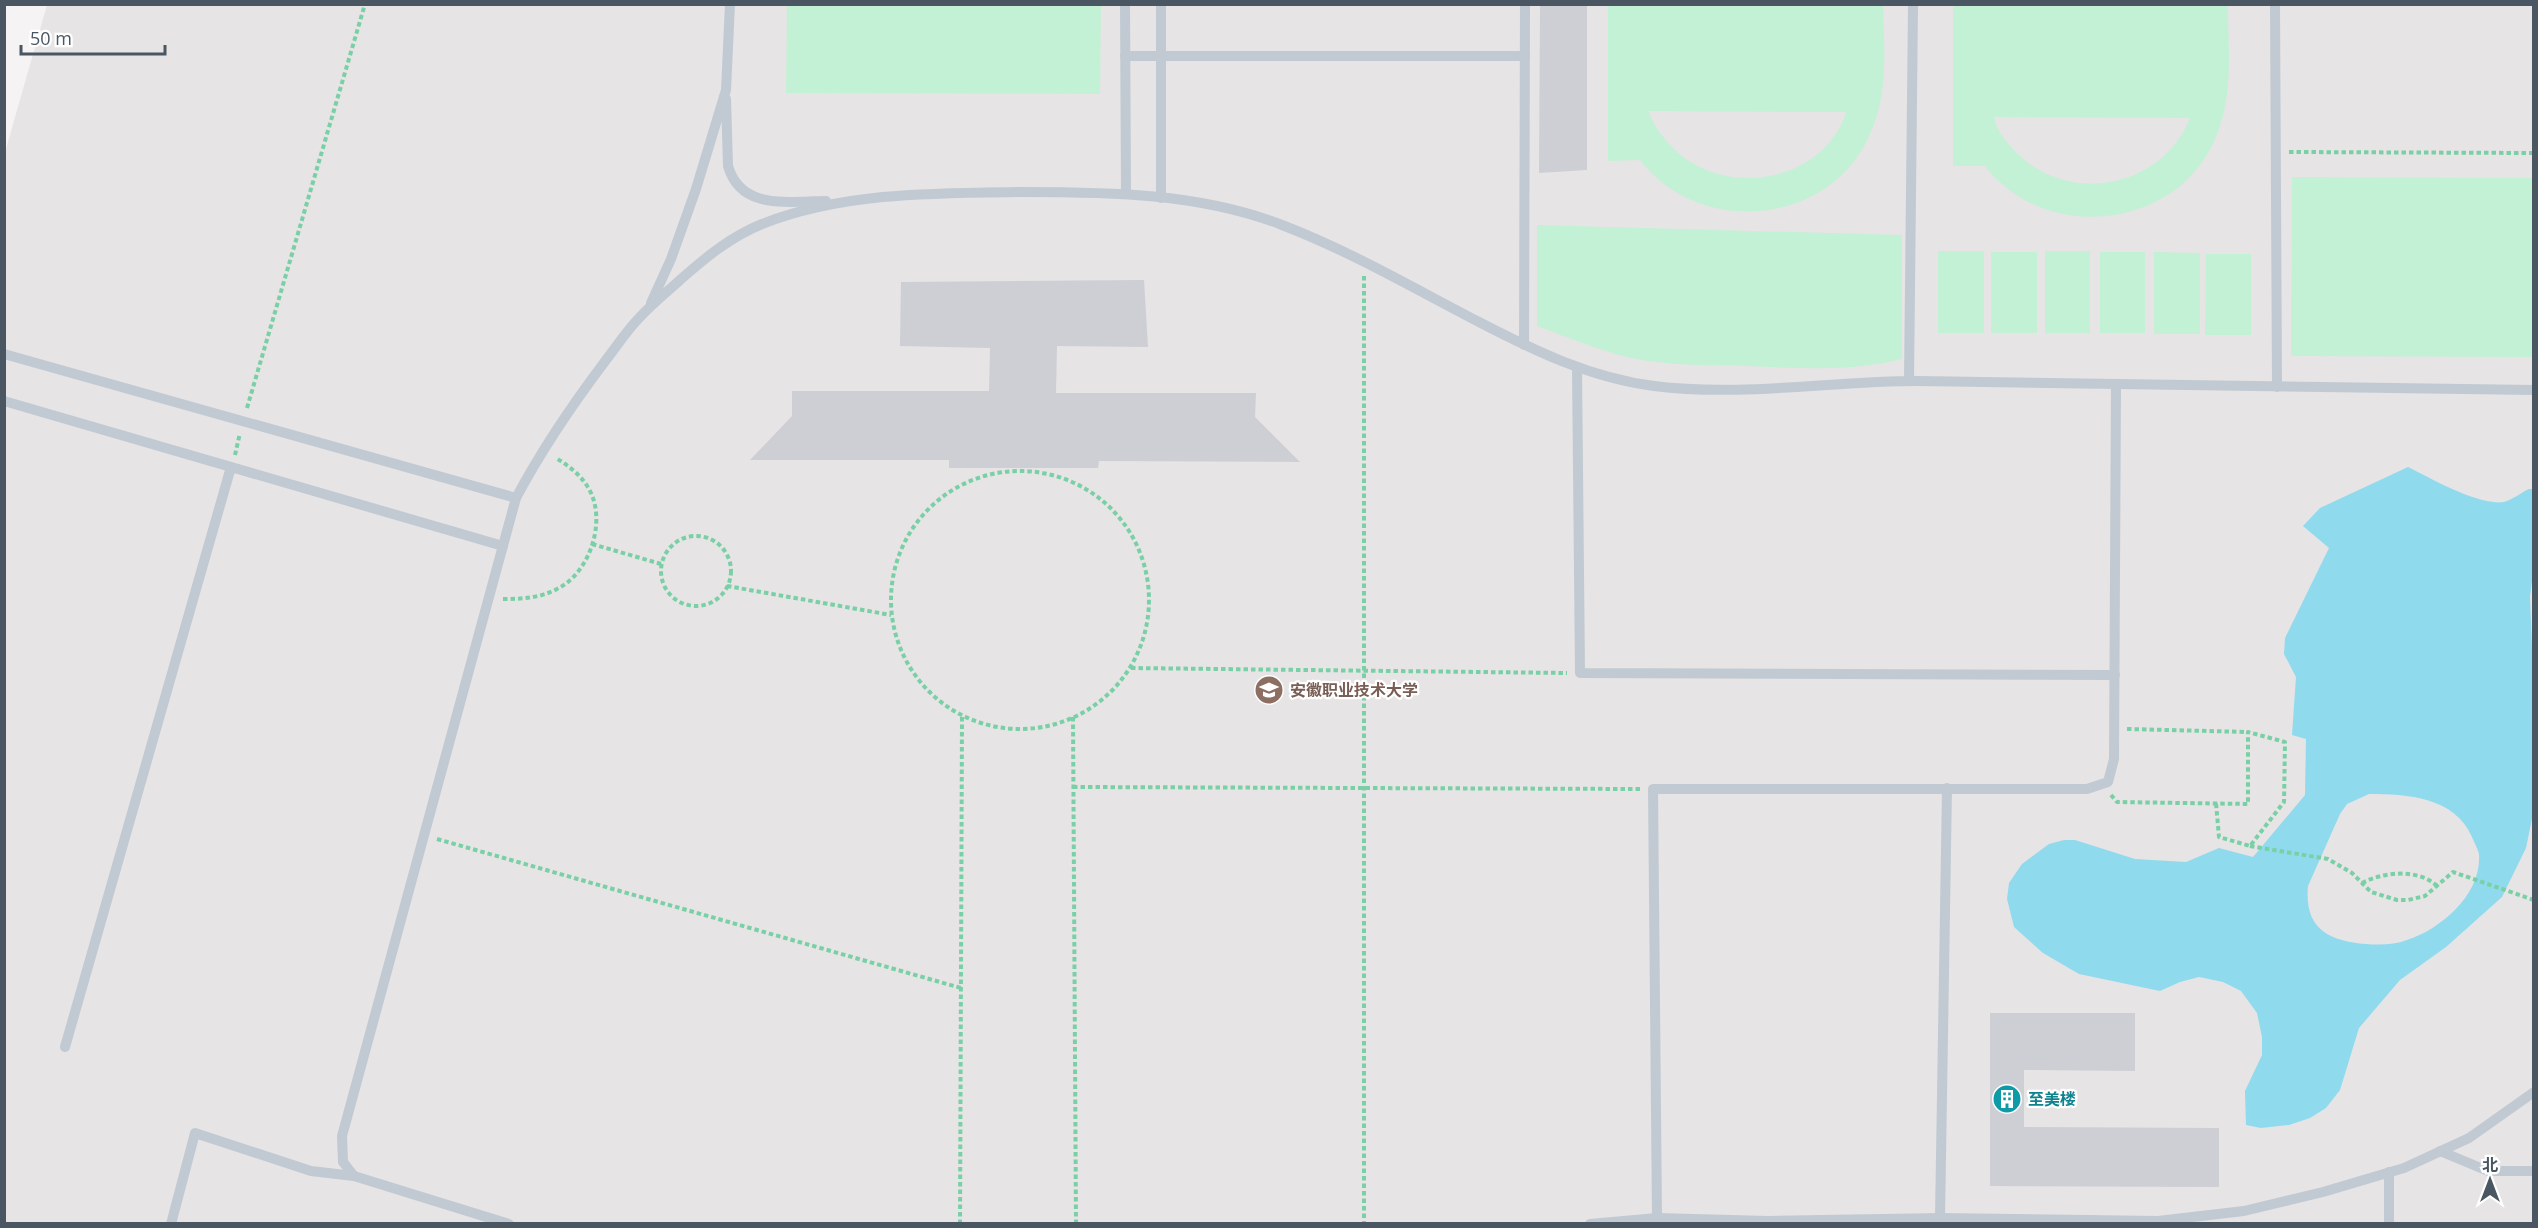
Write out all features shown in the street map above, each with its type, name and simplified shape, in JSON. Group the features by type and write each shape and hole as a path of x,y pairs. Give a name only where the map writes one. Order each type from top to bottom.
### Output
{"lane":[{"path":"730,4 726,90 728,166 731,176 740,189 748,195 770,201 843,201 943,193 1098,192 1161,198 1235,210 1278,223 1328,244 1524,345 1577,367 1616,380 1662,387 1729,389 1909,381 2534,390"},
{"path":"1125,4 1126,194"},
{"path":"1161,4 1161,198"},
{"path":"1524,345 1525,4"},
{"path":"1909,381 1913,4"},
{"path":"2275,4 2277,387"},
{"path":"1125,56 1525,56"},
{"path":"648,309 671,260 726,90"},
{"path":"354,1176 343,1162 342,1136 516,498 542,449 570,408 648,309 703,260 737,235 783,217 843,201"},
{"path":"4,354 516,498"},
{"path":"1577,367 1580,673 2115,675"},
{"path":"1656,1218 1653,789 2087,789 2103,786 2111,778 2113,769 2116,384"},
{"path":"4,401 503,546"},
{"path":"65,1047 231,467"},
{"path":"1940,1218 1947,788"},
{"path":"1590,1224 1656,1218 1768,1221 1940,1218 2143,1222 2244,1211 2389,1172 2469,1138 2534,1092"},
{"path":"171,1224 195,1133 311,1171 354,1176 509,1224"},
{"path":"2440,1151 2488,1171 2534,1171"},
{"path":"2389,1172 2389,1224"}],"path":[{"path":"231,467 364,4"},
{"path":"2276,152 2534,153"},
{"path":"1364,262 1364,1224"},
{"path":"489,599 525,599 558,589 579,572 592,544 596,528 590,490 568,465 542,449"},
{"path":"1004,471 1029,471 1054,475 1078,484 1099,497 1118,514 1132,535 1143,558 1149,583 1150,608 1146,633 1130,668 1106,697 1085,712 1062,723 1036,728 1011,729 986,725 962,716 940,702 921,684 907,663 896,640 891,615 890,590 898,557 917,520 935,502 956,487 979,477 1004,471"},
{"path":"691,536 712,540 720,546 730,565 727,586 711,602 690,605 679,601 664,585 661,564 671,545 680,539 691,536"},
{"path":"592,544 661,564"},
{"path":"727,586 891,615"},
{"path":"1130,668 1580,673"},
{"path":"960,1224 962,716"},
{"path":"1073,717 1076,1224"},
{"path":"2114,728 2248,732 2285,742 2284,802 2250,846"},
{"path":"2103,786 2117,802 2248,804 2248,732"},
{"path":"1074,787 1653,789"},
{"path":"2216,803 2219,837 2250,846 2328,859 2352,873 2379,896 2408,900 2425,896 2453,872 2533,899"},
{"path":"424,836 961,988"},
{"path":"2362,882 2377,875 2420,876 2430,879 2437,886"}],"shaded area":[{"name":"安徽职业技术大学","path":"47,5 2533,5 2533,1223 5,1224 4,156"}],"green space":[{"path":"787,5 1101,5 1100,94 786,93"},
{"path":"1608,5 1883,5 1884,70 1876,118 1870,134 1851,165 1826,188 1796,203 1763,211 1728,210 1695,202 1665,185 1640,160 1608,161","holes":["1649,111 1845,112 1833,137 1815,156 1793,169 1768,176 1742,178 1716,173 1692,163 1664,138"]},
{"path":"1953,5 2228,5 2229,73 2221,123 2215,139 2196,170 2171,193 2141,208 2108,216 2073,216 2040,207 2010,191 1985,166 1953,166","holes":["1994,117 2190,118 2177,142 2158,161 2136,174 2112,182 2086,183 2060,179 2036,168 2008,144 1999,131"]},
{"path":"2292,177 2533,178 2533,357 2291,356"},
{"path":"1537,225 1902,235 1902,359 1864,366 1825,368 1683,364 1635,359 1537,326"},
{"path":"1938,251 1984,251 1984,333 1938,333"},
{"path":"2045,251 2090,251 2090,333 2045,333"},
{"path":"1991,252 2037,252 2037,333 1991,333"},
{"path":"2100,252 2145,252 2145,333 2100,333"},
{"path":"2154,252 2200,253 2200,334 2154,334"},
{"path":"2206,254 2251,254 2251,335 2205,335"}],"water":[{"path":"2408,467 2468,496 2482,500 2504,502 2533,489 2534,565 2530,597 2534,696 2534,809 2526,848 2502,897 2446,947 2400,980 2359,1028 2340,1090 2326,1108 2310,1118 2289,1125 2261,1128 2246,1125 2245,1091 2262,1055 2262,1037 2257,1013 2241,991 2223,982 2199,977 2160,991 2079,974 2043,953 2014,927 2007,899 2009,883 2022,864 2049,844 2064,840 2075,840 2135,859 2186,862 2219,848 2253,857 2305,795 2306,739 2292,735 2296,677 2284,654 2285,638 2329,548 2303,526 2320,508","holes":["2369,794 2414,797 2442,806 2454,813 2464,824 2479,854 2474,883 2457,908 2433,928 2402,942 2366,944 2340,940 2321,930 2310,912 2308,886 2340,814 2347,804"]}],"building":[{"path":"1540,4 1587,4 1587,170 1539,173"},
{"path":"1144,280 1148,347 1057,346 1056,393 1256,393 1255,417 1300,462 1099,461 1098,468 949,468 949,460 750,460 792,416 792,391 989,391 990,348 900,346 901,282"},
{"name":"至美楼","path":"1990,1013 2135,1013 2135,1071 2024,1070 2024,1127 2219,1128 2219,1187 1990,1186"}],"place":[{"name":"安徽职业技术大学","path":"1269,690"},
{"name":"至美楼","path":"2007,1099"}]}
